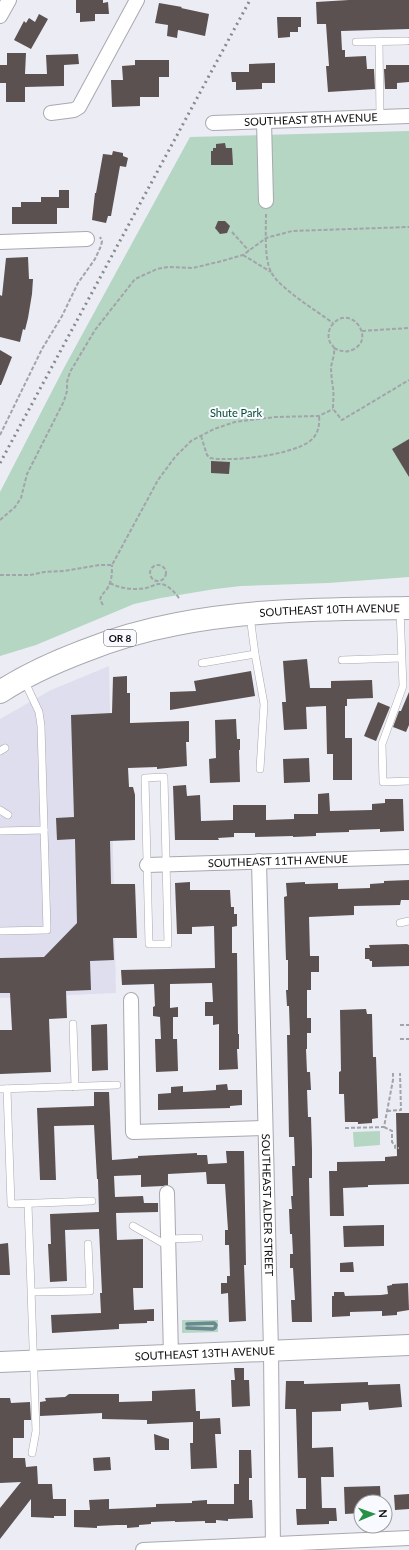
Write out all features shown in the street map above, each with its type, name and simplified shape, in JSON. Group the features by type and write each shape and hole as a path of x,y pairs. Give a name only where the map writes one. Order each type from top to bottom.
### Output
{"main road":[{"name":"SOUTHEAST 10TH AVENUE","path":"250,614 404,608"},
{"name":"OR 8","path":"0,692 23,678 69,656 112,640 146,631 200,620 250,614"}],"street":[{"path":"0,16 9,0"},
{"path":"51,112 74,110 79,107 137,0"},
{"name":"SOUTHEAST 8TH AVENUE","path":"213,123 409,116"},
{"path":"264,121 266,201"},
{"path":"0,242 87,239"},
{"name":"SOUTHEAST 11TH AVENUE","path":"147,865 409,857"},
{"name":"SOUTHEAST ALDER STREET","path":"259,861 271,1350 273,1547"},
{"path":"131,1000 132,1132 265,1128"},
{"path":"166,1193 171,1355"},
{"name":"SOUTHEAST 13TH AVENUE","path":"0,1362 409,1345"},
{"path":"143,1550 273,1547 409,1538"}],"lane":[{"path":"356,42 407,41"},
{"path":"379,42 380,117"},
{"path":"404,608 401,658 403,686 382,744 383,782 409,781"},
{"path":"250,614 255,654 264,704 260,769"},
{"path":"202,663 255,654"},
{"path":"342,660 401,658"},
{"path":"0,931 47,930 41,726 39,712 23,678"},
{"path":"164,777 168,944 149,944 147,865 145,778 164,777"},
{"path":"0,810 8,815"},
{"path":"0,831 44,830"},
{"path":"400,923 409,921"},
{"path":"73,1024 75,1087"},
{"path":"92,1201 11,1204 4,1089 117,1085"},
{"path":"28,1204 36,1431 32,1453"},
{"path":"133,1226 168,1242 199,1238"},
{"path":"32,1292 90,1291 88,1244"}],"path":[{"path":"266,201 266,238 271,272"},
{"path":"0,520 15,507 21,498 27,474 64,401 70,372 95,330 135,278 157,269 168,267 192,268 207,266 243,255 266,238 292,231 409,227"},
{"path":"232,232 249,251"},
{"path":"0,435 42,349 62,316 78,283 95,259 101,246 101,238 97,235 91,236 87,239"},
{"path":"243,255 271,272 286,289 333,323"},
{"path":"334,348 343,352 354,350 360,343 362,332 358,323 351,318 339,319 333,323 329,332 329,338 334,348 331,368 333,410 342,420 409,380"},
{"path":"362,332 409,328"},
{"path":"103,605 100,600 101,595 110,583 112,566 158,480 175,457 191,441 214,429 235,422 275,417 320,416 333,410"},
{"path":"201,436 207,455 210,458 246,458 280,453 302,446 312,440 320,424 320,416"},
{"path":"0,575 30,575 99,565 112,566"},
{"path":"158,581 165,577 166,573 164,568 160,565 153,568 151,572 154,579 158,581 159,584"},
{"path":"110,583 118,587 131,589 147,588 159,584 167,586 180,600"},
{"path":"400,1025 409,1025"},
{"path":"400,1039 409,1039"},
{"path":"384,1127 393,1073"},
{"path":"387,1110 401,1110 400,1073"},
{"path":"345,1128 384,1127 392,1131 392,1142 395,1145 395,1148 399,1148"}],"shaded area":[{"path":"109,666 116,993 0,998 0,719 51,690"}],"green space":[{"name":"Shute Park","path":"409,131 409,577 328,583 241,586 161,598 134,604 36,645 0,656 0,492 65,366 190,137"},
{"path":"380,1131 380,1145 354,1147 353,1132"},
{"path":"182,1320 218,1320 218,1332 182,1333"}],"building":[{"path":"76,0 103,0 103,3 108,2 109,14 95,14 95,21 80,22 80,13 76,13"},
{"path":"349,0 409,0 409,29 341,31 342,50 345,50 345,57 366,56 367,69 374,69 375,89 328,92 326,66 329,66 326,24 317,24 316,2"},
{"path":"159,3 209,14 205,36 178,30 177,38 167,36 168,25 155,23"},
{"path":"39,14 48,19 31,49 14,40 24,21 26,23 29,18 35,22"},
{"path":"277,17 301,17 301,27 298,27 298,32 290,32 290,37 278,38"},
{"path":"7,53 26,53 25,74 47,74 46,55 78,54 79,64 64,65 64,86 25,87 25,102 6,102 6,83 0,83 0,65 7,65"},
{"path":"135,60 169,60 169,77 159,77 159,97 140,97 140,106 112,107 111,80 123,80 122,66 135,65"},
{"path":"275,63 275,83 262,83 262,89 236,90 236,82 232,82 231,72 249,72 249,64"},
{"path":"386,65 409,65 409,82 397,83 397,89 385,89 384,69 386,69"},
{"path":"225,143 226,148 232,148 233,165 211,165 211,151 213,151 213,148 216,148 216,144"},
{"path":"113,151 123,153 123,156 128,158 126,167 120,166 111,216 108,216 106,223 92,220 95,193 103,154 112,155"},
{"path":"59,190 69,190 69,208 57,208 57,224 12,224 12,207 21,207 21,202 41,202 41,197 59,197"},
{"path":"218,221 225,221 230,226 227,233 220,234 215,228"},
{"path":"28,257 29,279 33,279 32,294 25,330 23,329 20,342 0,337 0,295 2,296 6,258"},
{"path":"0,350 12,357 1,385 0,385"},
{"path":"409,439 409,477 392,449"},
{"path":"211,461 230,462 229,474 211,473"},
{"path":"307,659 310,688 331,688 331,681 372,680 373,698 347,699 347,706 345,706 345,738 352,738 352,780 333,780 333,754 327,754 326,706 306,707 307,729 284,730 282,702 286,702 283,661"},
{"path":"251,671 255,696 170,710 170,692 196,691 194,681"},
{"path":"127,676 127,693 130,693 130,723 189,721 189,742 186,742 187,766 157,769 157,767 128,768 129,787 133,787 135,795 135,840 110,841 111,884 135,884 137,938 113,938 114,960 90,961 91,990 66,991 67,1018 49,1019 51,1072 0,1074 0,1030 12,1030 10,993 0,993 0,958 44,957 77,923 75,839 57,840 56,818 74,817 71,715 112,713 113,677"},
{"path":"409,692 409,725 406,732 393,727"},
{"path":"378,702 390,707 376,741 364,736"},
{"path":"236,719 237,739 240,739 240,782 210,783 209,759 216,758 215,720"},
{"path":"309,758 310,782 284,783 283,759"},
{"path":"186,785 187,796 200,795 201,821 233,820 233,805 266,805 266,820 294,819 294,814 318,814 318,794 329,793 330,811 372,810 372,804 385,803 385,799 403,799 404,831 380,832 380,829 349,830 349,832 316,833 316,836 293,837 255,837 255,833 234,833 234,837 218,838 219,840 175,840 173,786"},
{"path":"409,880 409,900 401,900 400,905 354,906 354,915 309,917 310,956 319,956 319,972 311,972 311,990 307,990 307,1018 311,1018 311,1033 307,1033 306,1049 307,1072 310,1072 311,1090 307,1090 308,1117 311,1117 312,1150 312,1178 309,1178 312,1322 292,1322 291,1300 295,1300 293,1268 290,1268 290,1254 293,1254 292,1234 290,1234 289,1209 292,1209 291,1196 293,1196 292,1166 295,1166 294,1137 289,1137 287,1035 290,1035 289,1006 287,1006 286,990 288,990 288,960 286,960 284,897 287,896 286,883 338,883 338,889 370,888 370,884 384,883 384,881"},
{"path":"190,882 190,890 230,890 231,907 234,907 234,914 237,914 237,926 232,927 232,953 237,953 239,1034 239,1049 237,1049 238,1069 219,1070 219,1024 213,1025 213,1016 205,1016 205,1002 213,1002 212,983 170,984 170,1008 178,1007 178,1017 173,1017 173,1039 177,1039 178,1071 156,1072 155,1039 161,1039 160,1017 153,1016 153,1007 155,1006 154,984 122,985 121,970 215,968 214,926 192,927 192,934 177,934 175,883"},
{"path":"369,945 409,945 409,966 372,967 372,961 365,959 365,948 370,948"},
{"path":"366,1009 367,1014 372,1014 373,1057 376,1057 378,1118 372,1119 372,1123 358,1124 358,1122 345,1122 344,1094 339,1094 339,1072 341,1071 340,1010"},
{"path":"107,1024 108,1070 92,1071 91,1025"},
{"path":"227,1084 228,1090 242,1090 242,1105 230,1106 230,1108 158,1110 158,1094 171,1093 171,1087 183,1086 183,1092 202,1091 216,1090 216,1085"},
{"path":"94,1092 109,1092 112,1160 138,1158 138,1156 197,1153 197,1155 207,1155 208,1164 227,1163 226,1151 244,1151 246,1265 244,1265 246,1321 229,1322 228,1293 221,1294 221,1283 227,1283 227,1276 230,1276 229,1245 225,1245 225,1230 228,1230 225,1184 207,1184 206,1172 168,1174 168,1185 141,1187 141,1175 114,1176 115,1197 143,1196 144,1203 158,1203 158,1212 116,1213 117,1240 143,1239 143,1288 133,1288 134,1310 154,1309 154,1321 147,1321 147,1323 119,1324 119,1329 52,1333 51,1315 101,1313 100,1293 102,1293 99,1229 65,1230 67,1281 50,1282 48,1244 51,1244 50,1214 99,1212 98,1179 94,1125 54,1126 56,1180 40,1180 37,1108 94,1106"},
{"path":"396,1113 409,1113 409,1184 368,1185 368,1187 343,1188 344,1216 330,1216 329,1171 337,1171 337,1162 385,1161 385,1157 397,1156"},
{"path":"384,1225 384,1246 344,1247 343,1226"},
{"path":"8,1243 10,1275 0,1275 0,1244"},
{"path":"353,1262 354,1272 340,1272 340,1263"},
{"path":"408,1283 409,1310 397,1312 397,1315 382,1316 382,1311 350,1312 350,1316 332,1317 332,1296 334,1296 334,1292 344,1292 345,1296 381,1295 388,1294 387,1286 392,1284"},
{"path":"234,1368 244,1368 244,1380 249,1380 250,1406 232,1407 231,1380 235,1380"},
{"path":"286,1381 304,1381 304,1384 368,1382 368,1385 400,1384 402,1407 369,1410 368,1402 341,1404 341,1411 312,1412 312,1448 333,1447 334,1477 321,1477 322,1508 336,1508 337,1521 329,1521 329,1524 297,1525 296,1509 306,1509 306,1478 298,1478 296,1409 285,1409"},
{"path":"195,1389 196,1411 200,1411 200,1419 220,1418 221,1434 215,1434 217,1468 191,1469 190,1443 193,1443 193,1422 147,1424 147,1420 102,1419 102,1413 40,1416 40,1402 46,1401 45,1398 65,1397 69,1394 119,1394 119,1402 152,1401 152,1391"},
{"path":"0,1398 10,1398 11,1403 30,1402 31,1420 24,1420 24,1438 13,1438 13,1458 25,1458 26,1467 37,1466 38,1484 52,1484 53,1499 66,1499 66,1516 54,1516 54,1518 31,1517 31,1499 0,1539 0,1508 21,1482 0,1483"},
{"path":"154,1434 169,1439 169,1450 155,1450"},
{"path":"239,1450 251,1450 252,1478 249,1478 249,1500 252,1500 253,1518 228,1519 228,1521 216,1520 216,1523 205,1523 205,1521 151,1522 151,1524 139,1525 139,1527 127,1528 127,1525 97,1526 97,1528 74,1527 74,1510 90,1510 89,1500 109,1499 109,1509 156,1507 156,1504 192,1503 192,1501 207,1500 207,1504 234,1504 234,1484 239,1484"},
{"path":"110,1457 111,1470 94,1471 93,1458"},
{"path":"380,1486 380,1494 353,1494 353,1514 345,1514 344,1487"},
{"path":"409,1494 409,1509 395,1510 394,1495"}],"waterway":[{"path":"187,1324 214,1323 216,1325 213,1329 187,1328"}],"railway":[{"path":"0,463 250,0"}]}
